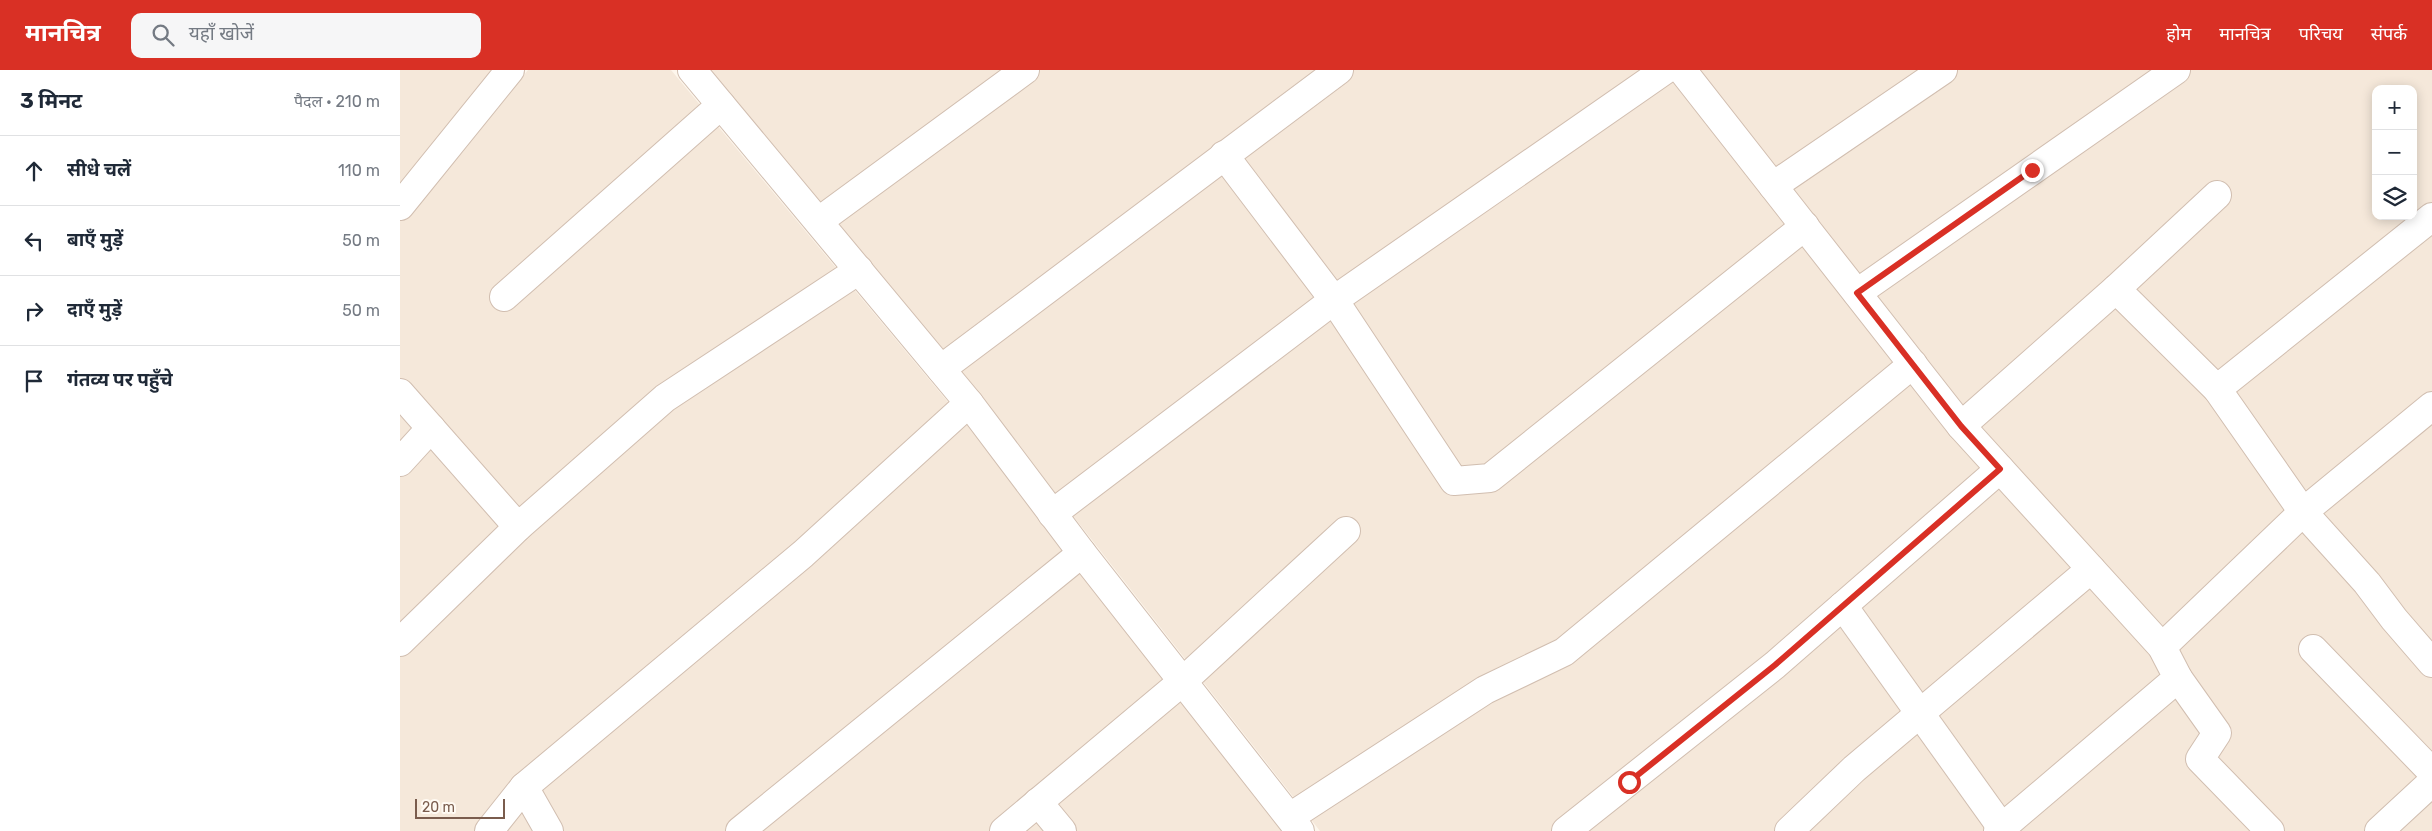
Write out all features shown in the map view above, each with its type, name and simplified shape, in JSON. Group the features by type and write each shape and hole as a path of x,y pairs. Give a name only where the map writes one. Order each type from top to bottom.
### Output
{"street":[{"path":"400,206 510,70"},
{"path":"694,70 969,403 1082,553 1295,824 1485,690 1564,652 1912,364"},
{"path":"820,221 1026,70"},
{"path":"941,369 1339,70"},
{"path":"1052,514 1334,300 1665,70"},
{"path":"1682,70 1961,426 2162,647 2178,678 2217,733 2200,759 2269,831"},
{"path":"1773,186 1943,70"},
{"path":"1857,293 2176,70"},
{"path":"504,297 721,105"},
{"path":"1224,155 1334,300 1454,481 1490,478 1805,226"},
{"path":"1961,426 2116,289 2217,195"},
{"path":"2217,389 2432,217"},
{"path":"400,642 518,527 665,398 859,270"},
{"path":"2116,289 2217,389 2303,512 2367,583 2394,619 2432,663"},
{"path":"400,393 518,527"},
{"path":"489,831 524,787 803,554 969,403"},
{"path":"2162,647 2303,512 2432,406"},
{"path":"400,462 432,428"},
{"path":"1566,831 1691,733 1843,606 2000,469"},
{"path":"1004,831 1183,681 1346,531"},
{"path":"740,831 1082,553"},
{"path":"1789,831 1854,770 2091,570"},
{"path":"1843,606 2000,829 2178,678"},
{"path":"2314,649 2432,772"},
{"path":"2379,831 2432,782"},
{"path":"524,787 549,831"},
{"path":"1038,802 1062,831"}],"shaded area":[{"path":"400,70 497,70 400,184"},
{"path":"528,70 671,70 973,432 1286,831 400,831 400,221 463,152"},
{"path":"708,70 2432,70 2432,831 1320,831 958,369"}],"route":[{"path":"1629,782 1775,665 2000,469 1961,426 1857,293 2032,170"}]}
